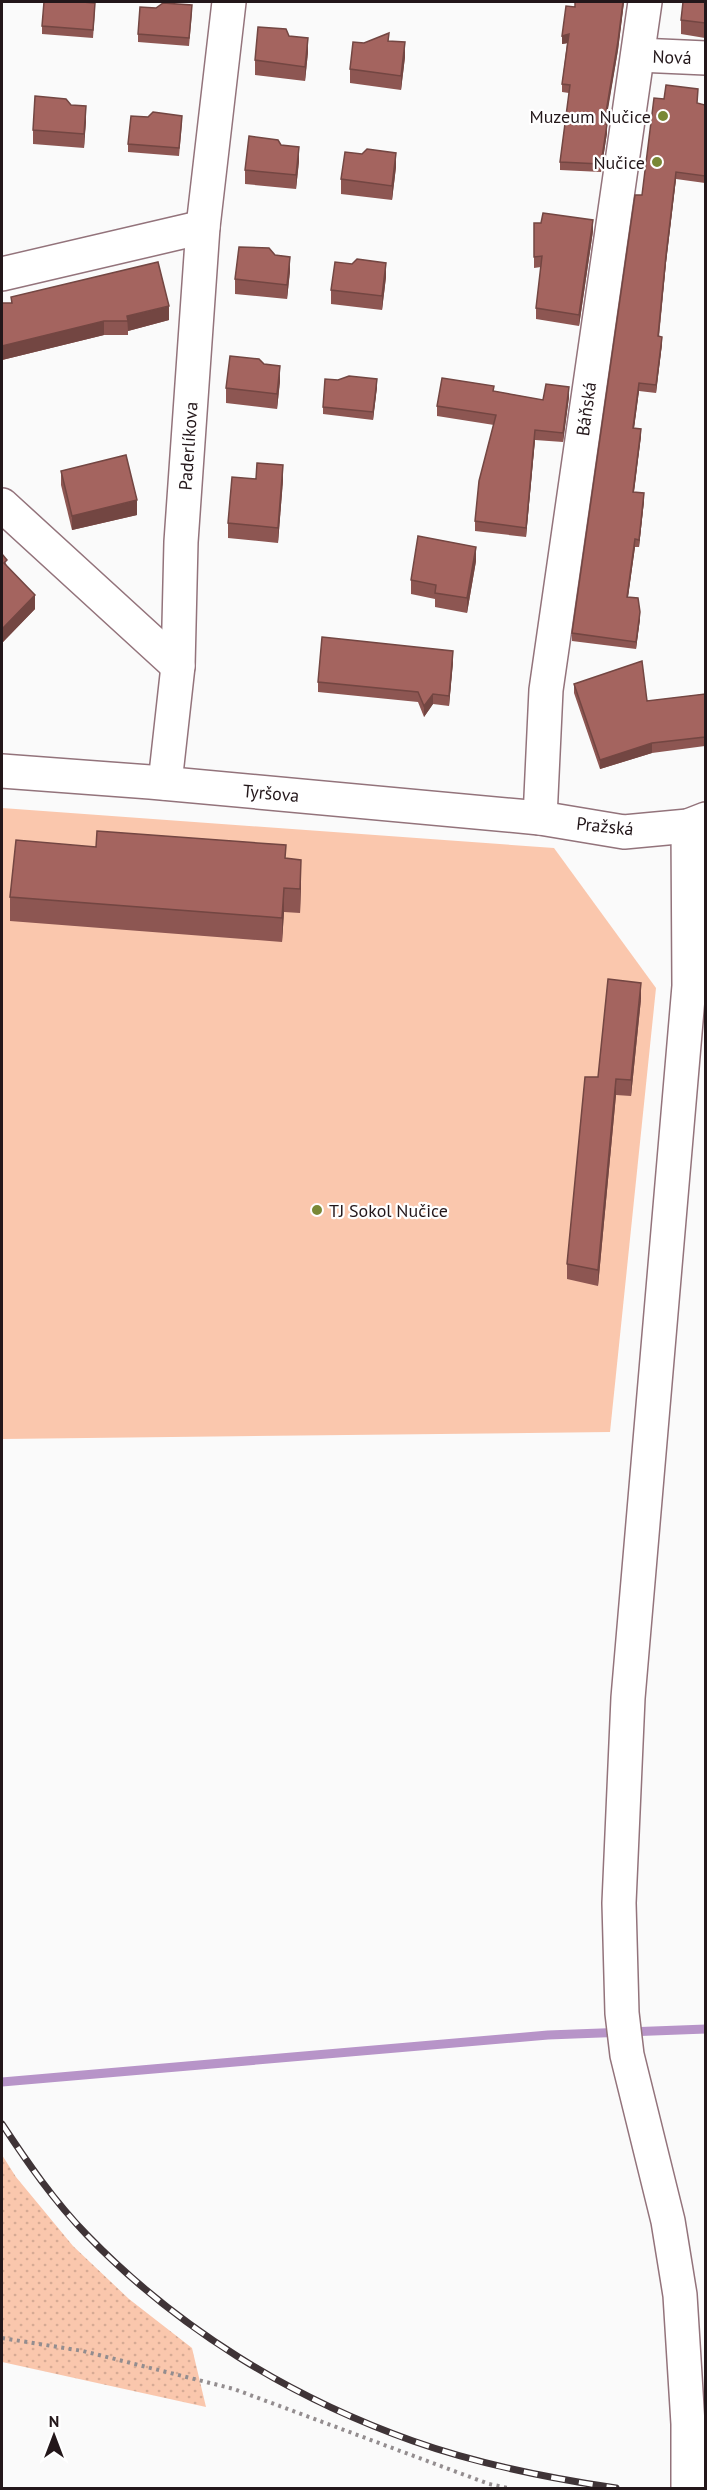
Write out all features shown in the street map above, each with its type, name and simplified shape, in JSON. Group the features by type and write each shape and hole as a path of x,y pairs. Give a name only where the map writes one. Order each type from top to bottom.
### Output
{"street":[{"name":"Paderlíkova","path":"165,783 178,666 181,542 203,227 230,2"},
{"name":"Báňská","path":"540,818 546,690 645,2"},
{"name":"Nová","path":"638,56 705,58"},
{"path":"2,274 203,227"},
{"path":"2,505 178,666"},
{"name":"Tyršova","path":"2,771 165,783 540,818"},
{"name":"Pražská","path":"540,818 624,832 697,823"},
{"path":"688,2488 688,2424 680,2295 668,2221 627,2055 622,2013 619,1903 628,1698 688,986 697,823"}],"path":[{"path":"2,2338 83,2351 234,2390 489,2484 508,2488"}],"shaded area":[{"name":"TJ Sokol Nučice","path":"2,808 554,848 656,988 610,1432 2,1439"},
{"path":"2,2155 16,2177 73,2246 129,2299 192,2348 206,2407 2,2362"}],"building":[{"path":"44,2 95,3 93,30 42,26"},
{"path":"575,2 623,2 604,124 607,124 601,164 560,162 570,85 562,84 569,34 562,36 566,6 575,7"},
{"path":"683,2 705,2 705,23 681,20"},
{"path":"163,3 192,5 189,38 138,34 140,7 156,8"},
{"path":"258,27 286,29 289,36 308,38 305,67 255,60"},
{"path":"389,33 388,41 405,42 401,76 350,69 353,42 364,43"},
{"path":"666,85 698,89 697,103 705,105 705,176 676,172 658,336 662,337 656,385 639,383 633,428 641,429 633,492 644,493 639,540 635,539 627,597 638,598 640,612 636,642 572,633 635,195 642,195 654,98 664,99"},
{"path":"35,96 66,99 71,105 86,106 84,134 33,130"},
{"path":"153,112 182,116 179,148 128,144 131,116 148,117"},
{"path":"249,136 278,140 281,145 299,147 296,175 245,170"},
{"path":"367,149 396,153 392,186 341,179 345,152 362,154"},
{"path":"543,213 593,220 579,315 536,308 542,256 534,257 534,223 541,223"},
{"path":"239,247 269,248 275,255 290,257 287,285 235,279"},
{"path":"357,259 386,263 382,296 331,290 335,262 352,264"},
{"path":"158,262 169,306 127,316 128,321 104,321 2,346 2,303 12,303 11,297"},
{"path":"230,356 259,359 264,364 280,366 277,394 226,388"},
{"path":"349,376 377,379 373,412 323,407 325,379 338,380"},
{"path":"442,378 494,386 493,391 543,400 546,384 569,387 563,433 535,430 526,528 475,521 479,481 496,415 437,406"},
{"path":"126,455 137,500 72,516 61,471"},
{"path":"257,463 283,465 278,528 228,523 232,477 256,479"},
{"path":"418,536 476,547 467,598 435,593 436,585 411,580"},
{"path":"2,554 7,560 4,563 35,595 3,628 2,627"},
{"path":"322,637 453,651 449,696 433,694 424,706 418,692 318,682"},
{"path":"642,661 647,701 705,694 705,737 652,743 600,760 574,684"},
{"path":"97,831 286,845 285,858 301,860 300,889 284,888 282,918 10,897 16,840 96,847"},
{"path":"608,979 641,983 631,1080 616,1079 598,1270 567,1264 585,1077 598,1077"}],"waterway":[{"path":"2,2082 548,2035 706,2029"}],"railway":[{"path":"2,2124 63,2209 87,2235 159,2300 238,2357 323,2404 413,2441 463,2457 513,2469 616,2488"}],"place":[{"name":"Muzeum Nučice","path":"663,116"},
{"name":"Nučice","path":"657,162"},
{"name":"TJ Sokol Nučice","path":"317,1210"}]}
